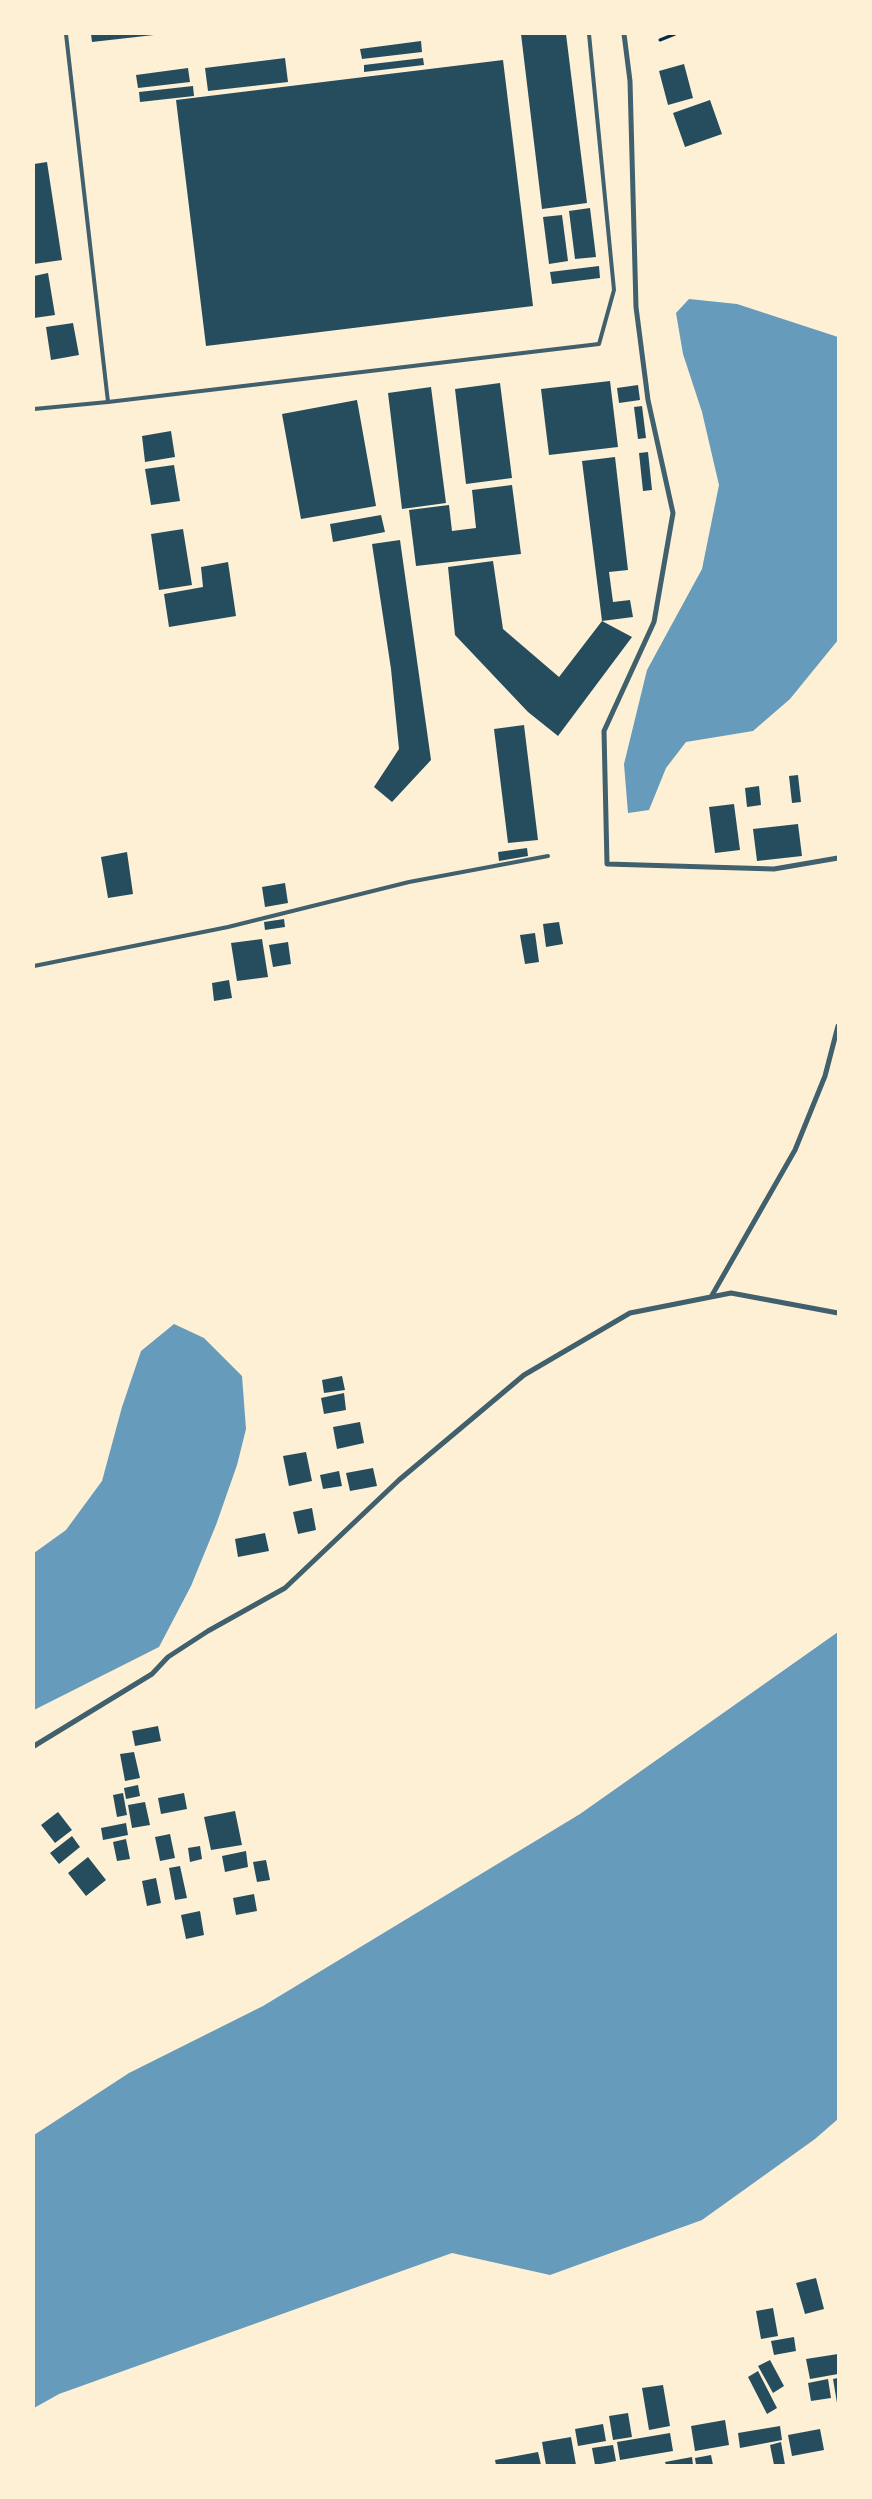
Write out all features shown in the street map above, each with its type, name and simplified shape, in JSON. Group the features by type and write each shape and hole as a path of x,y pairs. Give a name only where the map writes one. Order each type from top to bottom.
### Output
{"street":[{"path":"624,34 630,82 636,306 648,400 672,513 654,622 604,731 607,864 774,869 838,858"},
{"path":"711,1297 795,1150 825,1076 838,1026"},
{"path":"34,1746 152,1674 168,1657 208,1630 285,1588 399,1480 524,1375 630,1313 731,1293 838,1313"}],"lane":[{"path":"66,34 108,402"},
{"path":"34,409 108,402 599,344 614,290 589,34"},
{"path":"34,966 228,927 409,882 548,856"}],"path":[{"path":"660,40 675,34"}],"water":[{"path":"689,299 737,304 838,337 838,640 790,699 753,731 686,742 666,768 649,810 628,813 624,764 647,670 702,569 719,485 702,412 683,354 676,313"},
{"path":"174,1324 204,1338 242,1376 246,1429 237,1465 216,1525 191,1586 159,1647 34,1710 34,1553 66,1530 102,1481 122,1407 141,1351"},
{"path":"838,1632 838,2119 815,2139 702,2220 550,2275 452,2253 59,2394 34,2408 34,2135 129,2073 263,2006 580,1814"}],"building":[{"path":"91,34 154,34 154,35 92,42"},
{"path":"521,34 566,34 587,203 542,209"},
{"path":"421,41 422,52 362,59 360,49"},
{"path":"285,58 288,82 208,91 205,68"},
{"path":"423,58 424,65 364,72 364,65"},
{"path":"503,60 533,306 206,346 176,100"},
{"path":"684,64 693,98 668,105 659,71"},
{"path":"188,68 190,82 138,88 136,75"},
{"path":"193,86 194,96 140,102 139,92"},
{"path":"710,100 722,134 685,147 673,113"},
{"path":"47,162 62,260 34,264 34,164"},
{"path":"590,208 596,257 575,259 569,211"},
{"path":"562,215 568,261 549,264 543,217"},
{"path":"599,266 600,278 552,284 550,272"},
{"path":"48,273 55,315 34,318 34,276"},
{"path":"73,323 79,355 51,360 46,327"},
{"path":"610,381 618,447 549,455 541,389"},
{"path":"500,383 512,478 466,484 455,389"},
{"path":"638,385 640,400 619,403 617,388"},
{"path":"431,387 446,503 402,509 388,393"},
{"path":"357,400 376,506 301,519 282,414"},
{"path":"642,406 646,438 638,439 634,407"},
{"path":"171,431 175,457 145,462 142,436"},
{"path":"648,452 652,490 643,491 639,453"},
{"path":"615,457 628,570 609,572 613,602 630,600 633,617 602,621 582,461"},
{"path":"174,465 180,501 151,505 145,469"},
{"path":"512,485 521,554 416,566 409,510 449,505 452,531 476,528 472,490"},
{"path":"381,515 385,532 333,542 330,524"},
{"path":"183,529 192,585 159,590 151,534"},
{"path":"400,540 431,760 392,802 374,787 399,749 391,669 372,544"},
{"path":"493,561 503,629 559,677 602,621 632,637 558,736 528,712 455,635 448,567"},
{"path":"228,562 236,616 169,627 164,594 203,587 201,567"},
{"path":"524,725 538,840 508,843 494,729"},
{"path":"798,775 801,802 792,803 789,776"},
{"path":"759,786 761,805 747,807 745,788"},
{"path":"734,804 740,850 715,853 709,807"},
{"path":"798,824 802,856 757,861 753,829"},
{"path":"527,848 528,856 499,861 498,852"},
{"path":"127,852 133,894 108,898 101,857"},
{"path":"285,883 288,903 265,907 262,887"},
{"path":"284,919 285,927 265,930 264,922"},
{"path":"559,922 563,944 546,947 543,924"},
{"path":"535,933 539,962 525,964 520,935"},
{"path":"262,939 268,977 237,981 231,943"},
{"path":"288,942 291,964 273,967 269,945"},
{"path":"229,980 232,998 214,1001 212,983"},
{"path":"342,1376 345,1390 324,1393 322,1380"},
{"path":"344,1393 346,1410 324,1414 321,1398"},
{"path":"360,1422 364,1443 337,1449 333,1427"},
{"path":"306,1452 312,1481 289,1486 283,1456"},
{"path":"373,1468 377,1486 350,1491 346,1473"},
{"path":"339,1471 342,1486 323,1489 320,1475"},
{"path":"312,1508 316,1530 298,1534 293,1512"},
{"path":"265,1533 269,1551 238,1557 235,1539"},
{"path":"158,1726 161,1741 135,1746 132,1731"},
{"path":"134,1752 140,1778 125,1781 120,1754"},
{"path":"138,1785 140,1796 126,1799 124,1788"},
{"path":"123,1793 127,1815 117,1817 113,1795"},
{"path":"184,1793 187,1809 161,1814 158,1798"},
{"path":"145,1802 150,1825 132,1828 128,1805"},
{"path":"235,1811 242,1845 211,1850 204,1817"},
{"path":"58,1812 72,1830 55,1843 41,1825"},
{"path":"126,1823 128,1835 103,1840 101,1828"},
{"path":"170,1834 175,1858 160,1861 155,1837"},
{"path":"72,1836 80,1847 59,1864 50,1853"},
{"path":"126,1839 130,1859 117,1861 113,1842"},
{"path":"200,1846 202,1859 190,1862 188,1848"},
{"path":"246,1851 248,1867 225,1872 222,1856"},
{"path":"88,1857 106,1880 86,1896 68,1873"},
{"path":"266,1860 270,1880 257,1882 253,1862"},
{"path":"180,1866 187,1898 175,1900 169,1868"},
{"path":"156,1878 161,1903 147,1906 142,1881"},
{"path":"254,1894 257,1911 236,1915 233,1898"},
{"path":"200,1911 204,1935 186,1939 181,1915"},
{"path":"816,2278 824,2309 805,2314 796,2283"},
{"path":"773,2308 778,2336 761,2339 756,2311"},
{"path":"794,2337 796,2351 774,2355 771,2341"},
{"path":"838,2354 838,2374 810,2379 806,2359"},
{"path":"770,2360 784,2386 773,2393 758,2366"},
{"path":"758,2371 777,2408 767,2414 748,2377"},
{"path":"838,2378 838,2403 837,2403 833,2379"},
{"path":"828,2379 831,2398 811,2401 808,2383"},
{"path":"663,2385 670,2426 649,2430 642,2388"},
{"path":"628,2413 632,2437 613,2440 609,2416"},
{"path":"725,2420 729,2445 695,2451 691,2426"},
{"path":"603,2424 606,2441 578,2446 575,2429"},
{"path":"780,2426 782,2440 740,2448 738,2433"},
{"path":"820,2429 824,2450 792,2456 788,2435"},
{"path":"670,2433 673,2451 620,2460 617,2442"},
{"path":"571,2437 576,2465 546,2465 542,2442"},
{"path":"781,2442 785,2465 774,2465 770,2445"},
{"path":"613,2445 616,2461 595,2465 592,2448"},
{"path":"538,2452 541,2465 496,2465 495,2460"},
{"path":"711,2455 713,2465 696,2465 695,2458"},
{"path":"692,2457 693,2465 666,2465 665,2462"}]}
